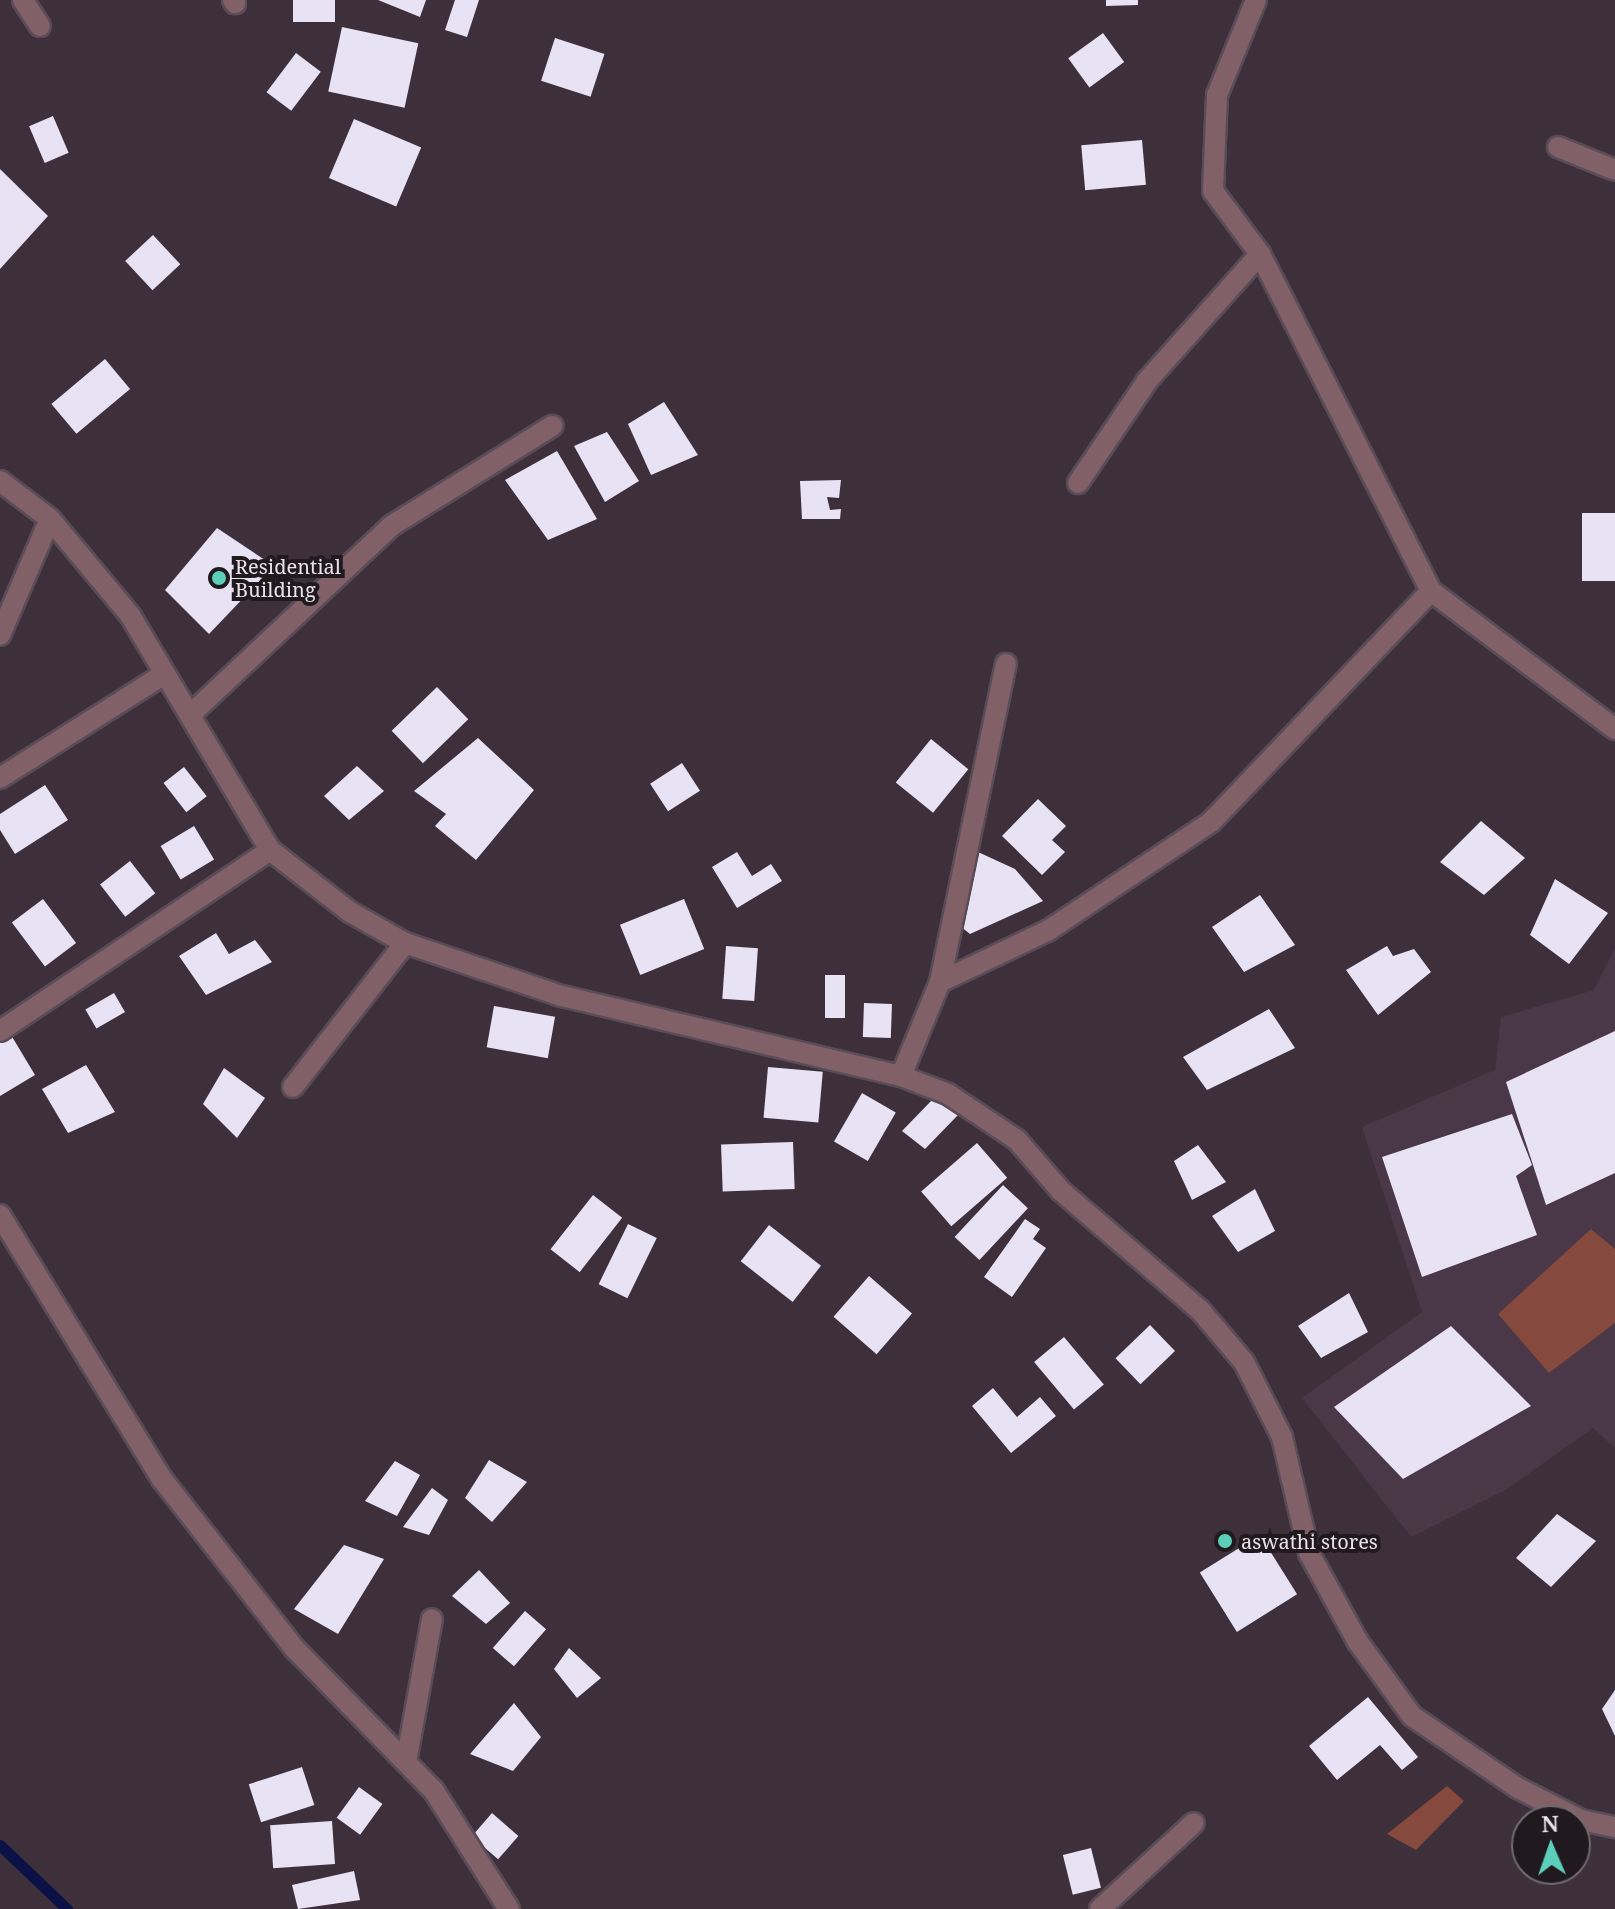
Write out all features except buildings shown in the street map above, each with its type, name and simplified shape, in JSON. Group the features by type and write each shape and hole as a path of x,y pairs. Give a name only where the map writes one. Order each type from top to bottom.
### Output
{"street":[{"path":"23,0 40,26"},
{"path":"1256,0 1217,95 1213,191 1260,254 1431,591 1615,729"},
{"path":"1558,147 1615,170"},
{"path":"1078,483 1147,381 1260,254"},
{"path":"191,714 391,526 552,426"},
{"path":"0,481 50,519 130,615 270,850 405,943 562,996 901,1076 948,1094 1017,1140 1061,1191 1200,1310 1244,1362 1282,1437 1309,1553 1358,1642 1412,1716 1518,1788 1581,1820 1615,1827"},
{"path":"0,635 50,519"},
{"path":"940,982 1049,930 1211,822 1431,591"},
{"path":"901,1076 940,982 1006,664"},
{"path":"0,778 163,675"},
{"path":"0,1031 270,850"},
{"path":"293,1087 405,943"},
{"path":"0,1215 162,1479 295,1649 434,1791 509,1909"},
{"path":"406,1762 432,1619"},
{"path":"1100,1909 1194,1823"}],"shaded area":[{"path":"1615,948 1615,1448 1593,1428 1507,1489 1411,1537 1302,1398 1422,1312 1362,1127 1495,1070 1501,1017 1594,990"},
{"path":"1591,1229 1615,1249 1615,1323 1549,1373 1498,1314"},
{"path":"1447,1786 1464,1801 1416,1850 1387,1834"}],"waterway":[{"path":"0,1845 67,1909"}],"place":[{"name":"Residential Building","path":"219,578"},
{"name":"aswathi stores","path":"1225,1541"}]}
